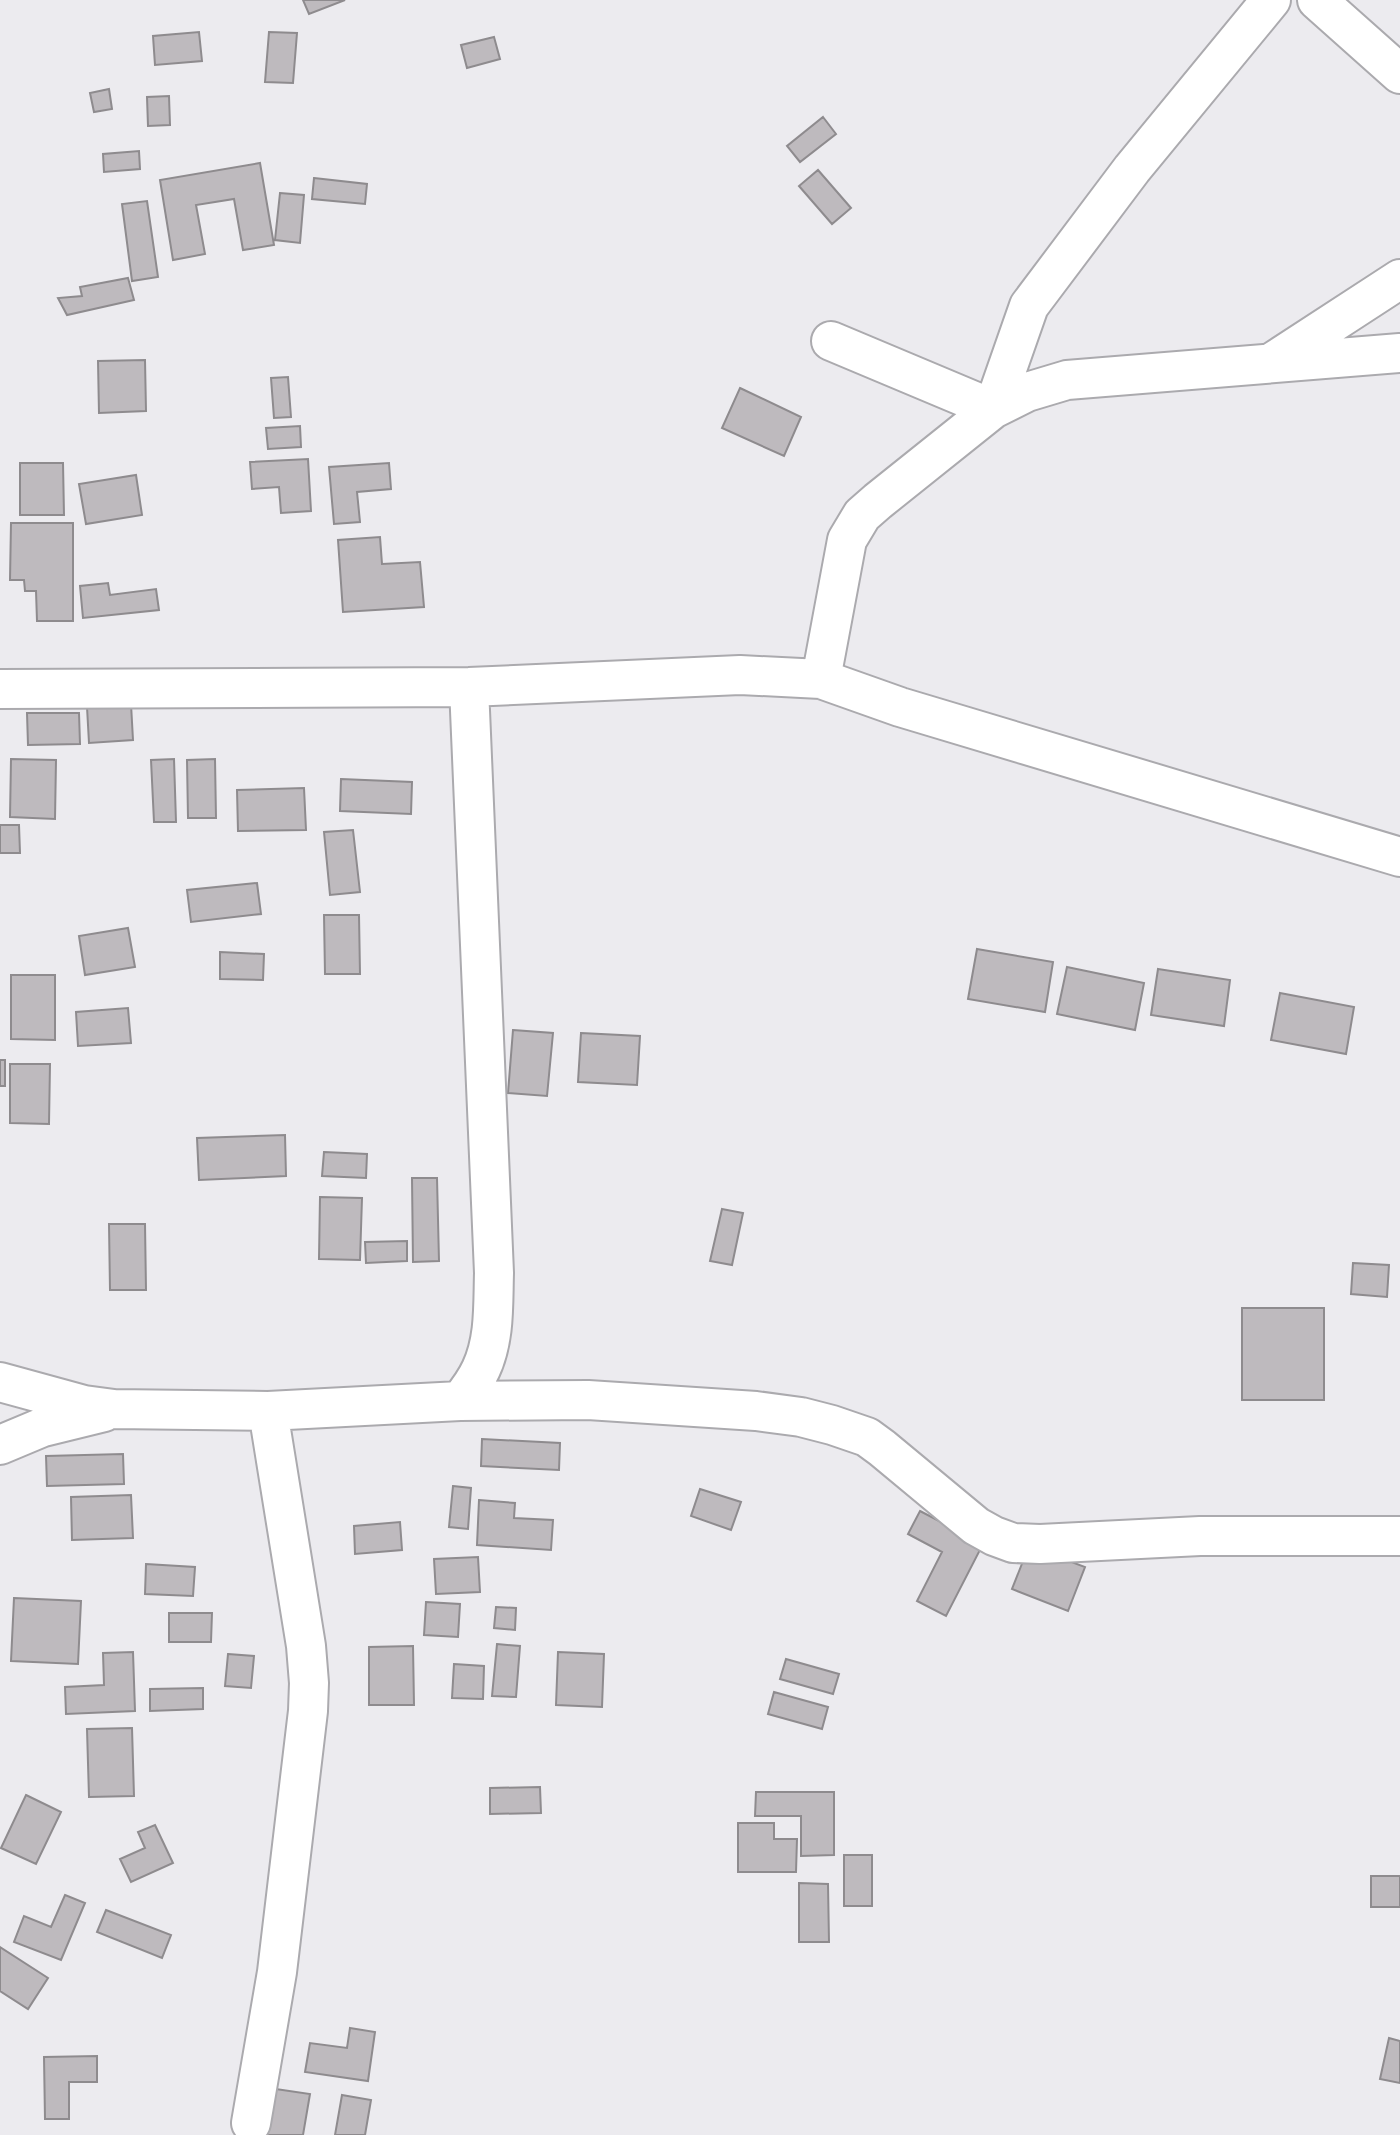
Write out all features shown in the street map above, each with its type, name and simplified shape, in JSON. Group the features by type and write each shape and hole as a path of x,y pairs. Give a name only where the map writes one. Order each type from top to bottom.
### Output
{"street":[{"path":"993,409 1029,306 1132,169 1271,0"},
{"path":"1317,0 1400,74"},
{"path":"1272,362 1400,279"},
{"path":"831,341 993,409"},
{"path":"821,679 843,556 852,528 878,501 993,409 1027,392 1067,380 1400,353"},
{"path":"0,689 469,687 740,675 821,679 900,707 1400,857"},
{"path":"460,1401 480,1372 487,1354 492,1325 494,1273 469,687"},
{"path":"0,1382 84,1405 114,1409 268,1411 460,1401 588,1400 756,1411 812,1419 867,1437 976,1526 1013,1543 1200,1536 1400,1536"},
{"path":"0,1445 43,1427 114,1409"},
{"path":"251,2123 277,1972 309,1683 306,1646 268,1411"}],"building":[{"path":"303,0 345,0 309,14"},
{"path":"199,32 202,61 155,65 153,36"},
{"path":"269,32 297,33 293,83 265,82"},
{"path":"494,37 500,59 467,68 461,45"},
{"path":"109,89 112,109 94,112 90,93"},
{"path":"169,96 170,125 148,126 147,97"},
{"path":"823,117 836,134 800,162 787,146"},
{"path":"139,151 140,169 104,172 103,154"},
{"path":"260,163 274,245 243,250 234,199 196,205 205,254 173,260 160,180"},
{"path":"818,170 851,208 832,224 799,186"},
{"path":"314,178 367,184 365,204 312,199"},
{"path":"280,193 304,195 300,243 275,240"},
{"path":"147,201 158,277 132,281 122,204"},
{"path":"128,278 134,300 67,315 58,298 82,296 80,287"},
{"path":"145,360 146,411 99,413 98,361"},
{"path":"288,377 291,417 274,418 271,378"},
{"path":"740,388 801,417 784,456 722,428"},
{"path":"300,426 301,447 268,449 266,428"},
{"path":"308,459 311,511 281,513 279,487 252,489 250,462"},
{"path":"20,463 63,463 64,515 20,515"},
{"path":"389,463 391,489 357,492 360,522 334,524 329,467"},
{"path":"136,475 142,515 86,524 79,484"},
{"path":"11,523 73,523 73,621 37,621 36,591 25,591 24,580 10,580"},
{"path":"380,537 382,564 420,562 424,607 343,612 338,540"},
{"path":"108,583 110,595 156,589 159,610 83,618 80,586"},
{"path":"131,704 133,740 89,743 87,707"},
{"path":"27,713 79,713 80,744 28,745"},
{"path":"11,759 56,760 55,819 10,817"},
{"path":"174,759 176,822 154,822 151,760"},
{"path":"215,759 216,818 188,818 187,760"},
{"path":"341,779 412,782 411,814 340,811"},
{"path":"304,788 306,830 238,831 237,790"},
{"path":"0,825 19,825 20,853 0,853"},
{"path":"353,830 360,892 330,895 324,832"},
{"path":"257,883 261,914 191,922 187,890"},
{"path":"324,915 359,915 360,974 325,974"},
{"path":"128,928 135,967 85,975 79,936"},
{"path":"977,949 1053,962 1045,1012 968,999"},
{"path":"220,952 264,954 263,980 220,979"},
{"path":"1067,967 1144,983 1135,1030 1057,1014"},
{"path":"1158,969 1230,980 1224,1026 1151,1015"},
{"path":"11,975 55,975 55,1040 11,1039"},
{"path":"1280,993 1354,1007 1346,1054 1271,1040"},
{"path":"128,1008 131,1043 78,1046 76,1012"},
{"path":"513,1030 553,1033 547,1096 508,1093"},
{"path":"581,1033 640,1036 637,1085 578,1082"},
{"path":"0,1060 5,1060 5,1086 0,1086"},
{"path":"10,1064 50,1064 49,1124 10,1123"},
{"path":"285,1135 286,1176 199,1180 197,1138"},
{"path":"324,1152 367,1154 366,1178 322,1176"},
{"path":"412,1178 437,1178 439,1261 413,1262"},
{"path":"320,1197 362,1198 360,1260 319,1259"},
{"path":"722,1209 743,1213 732,1265 710,1261"},
{"path":"109,1224 145,1224 146,1290 110,1290"},
{"path":"407,1241 407,1261 366,1263 365,1242"},
{"path":"1353,1263 1389,1265 1387,1297 1351,1294"},
{"path":"1242,1308 1324,1308 1324,1400 1242,1400"},
{"path":"482,1439 560,1443 559,1470 481,1466"},
{"path":"123,1454 124,1484 47,1486 46,1456"},
{"path":"453,1486 471,1488 468,1529 449,1527"},
{"path":"700,1489 741,1502 731,1530 691,1516"},
{"path":"131,1495 133,1538 72,1540 71,1497"},
{"path":"479,1500 515,1503 514,1518 553,1520 551,1550 477,1545"},
{"path":"920,1511 983,1544 946,1616 917,1601 942,1552 908,1534"},
{"path":"400,1522 402,1550 355,1554 354,1526"},
{"path":"1029,1546 1085,1567 1068,1611 1012,1589"},
{"path":"478,1557 480,1592 436,1594 434,1559"},
{"path":"146,1564 195,1567 193,1596 145,1594"},
{"path":"14,1598 81,1601 78,1664 11,1661"},
{"path":"426,1602 460,1604 458,1637 424,1635"},
{"path":"496,1607 516,1608 515,1630 494,1628"},
{"path":"169,1613 212,1613 211,1642 169,1642"},
{"path":"497,1644 520,1646 516,1697 492,1696"},
{"path":"413,1646 414,1705 369,1705 369,1647"},
{"path":"133,1652 135,1711 66,1714 65,1687 104,1685 103,1653"},
{"path":"558,1652 604,1654 602,1707 556,1705"},
{"path":"228,1654 254,1656 251,1688 225,1686"},
{"path":"786,1659 839,1674 833,1694 780,1679"},
{"path":"454,1664 484,1666 483,1699 452,1698"},
{"path":"203,1688 203,1709 150,1711 150,1689"},
{"path":"774,1692 828,1707 822,1729 768,1714"},
{"path":"132,1728 134,1796 89,1797 87,1729"},
{"path":"540,1787 541,1813 490,1814 490,1788"},
{"path":"756,1792 834,1792 834,1855 801,1856 801,1816 755,1816"},
{"path":"26,1795 61,1812 36,1864 1,1848"},
{"path":"738,1823 774,1823 774,1839 797,1839 796,1872 738,1872"},
{"path":"155,1825 173,1863 131,1882 120,1859 145,1848 138,1832"},
{"path":"844,1855 872,1855 872,1906 844,1906"},
{"path":"1371,1876 1400,1876 1400,1907 1371,1907"},
{"path":"799,1883 828,1884 829,1942 799,1942"},
{"path":"65,1895 85,1903 61,1960 14,1942 24,1916 51,1927"},
{"path":"106,1910 171,1935 162,1958 97,1932"},
{"path":"0,1947 48,1978 28,2009 0,1991"},
{"path":"350,2028 375,2032 368,2081 305,2072 310,2043 347,2048"},
{"path":"1389,2038 1400,2041 1400,2083 1380,2079"},
{"path":"97,2056 97,2082 69,2082 69,2119 45,2119 44,2057"},
{"path":"269,2088 310,2094 303,2135 261,2135"},
{"path":"342,2095 371,2100 365,2135 335,2135"}]}
